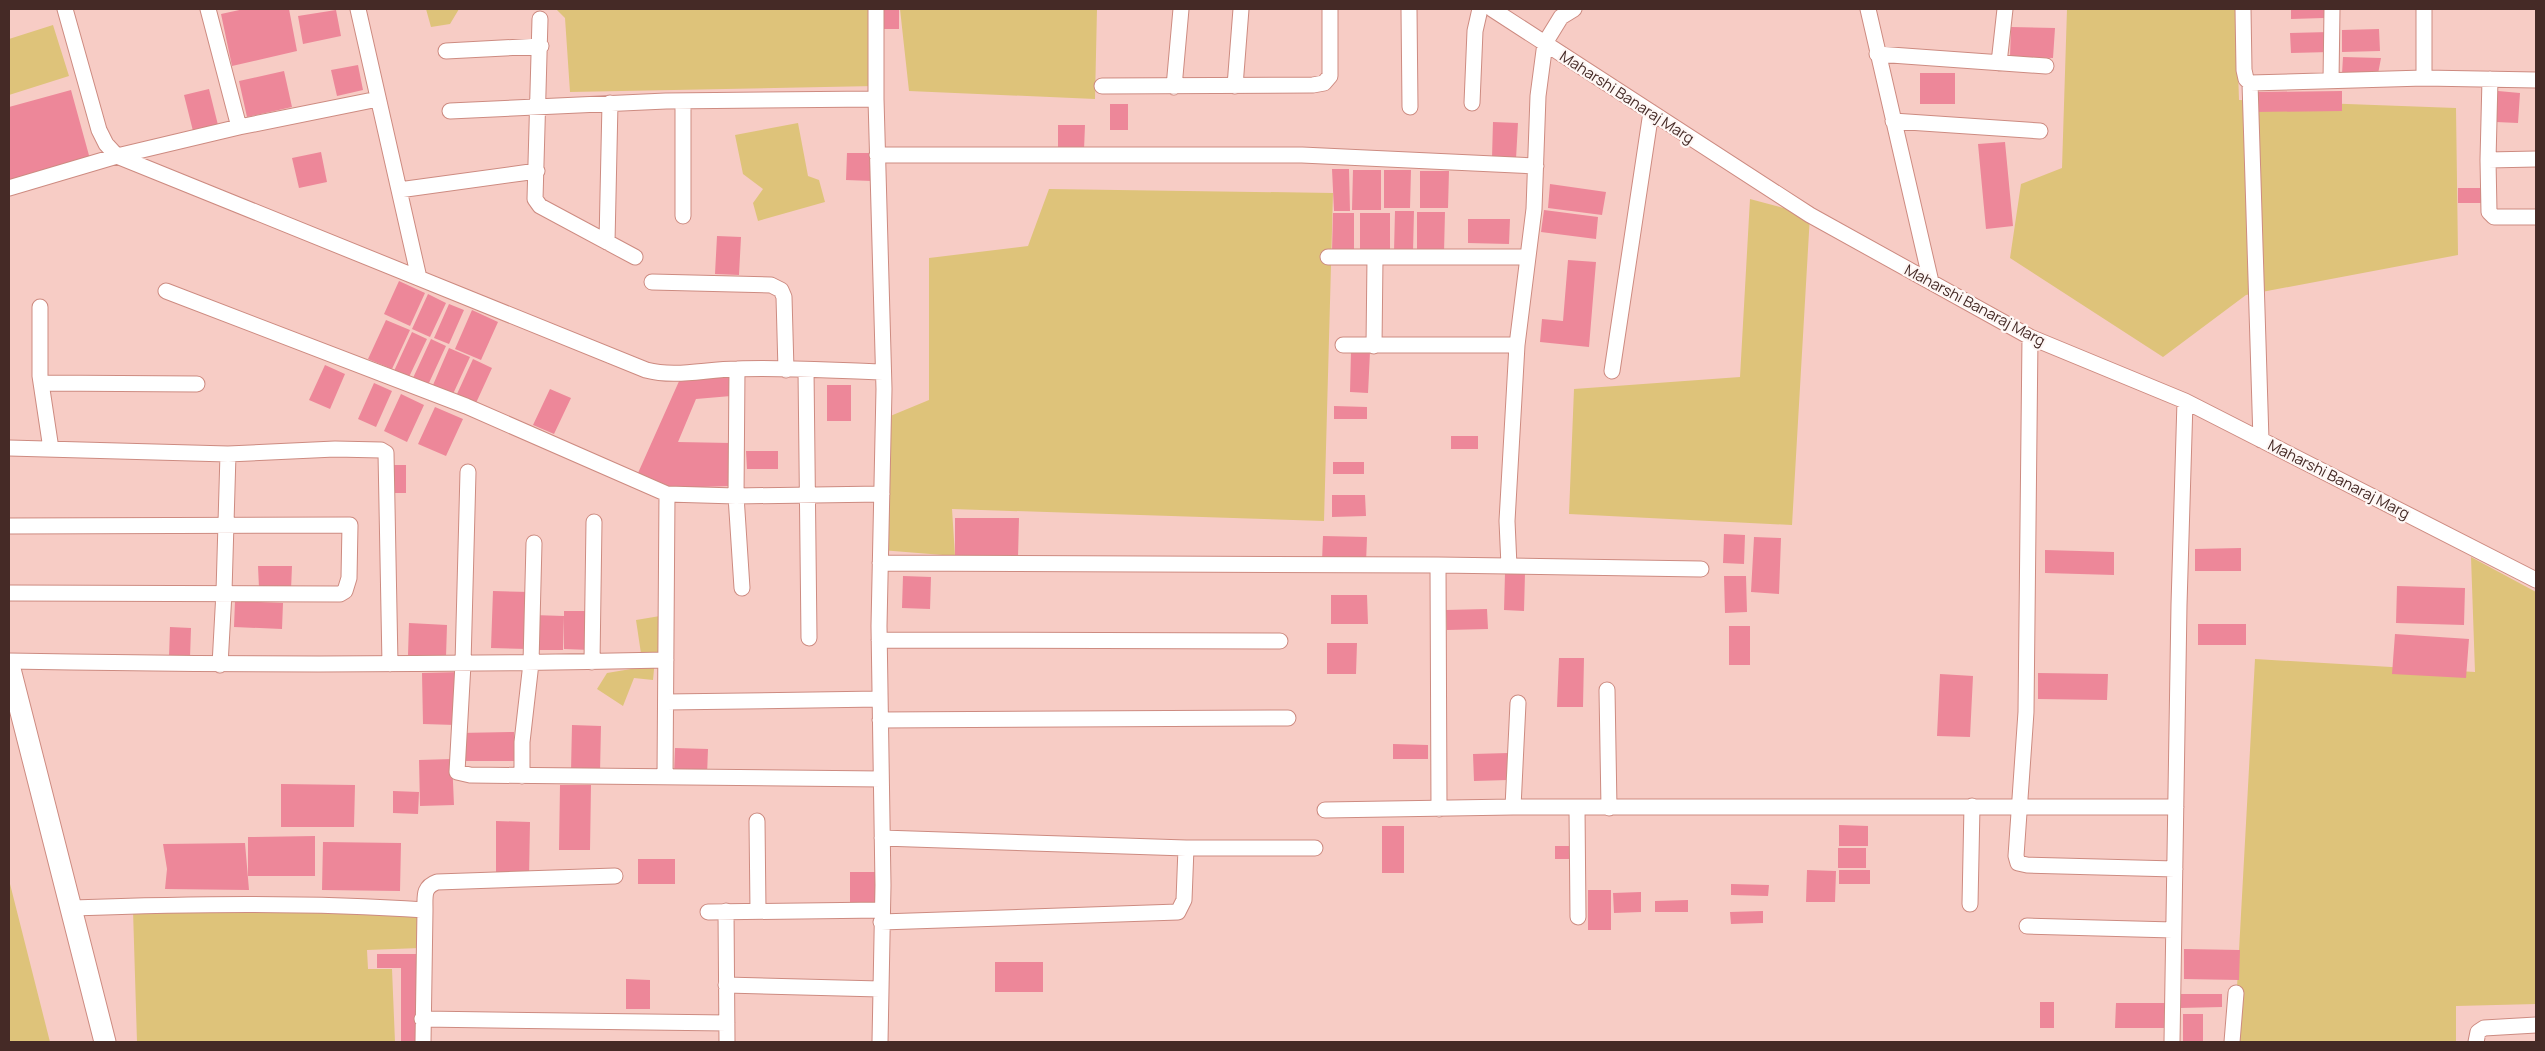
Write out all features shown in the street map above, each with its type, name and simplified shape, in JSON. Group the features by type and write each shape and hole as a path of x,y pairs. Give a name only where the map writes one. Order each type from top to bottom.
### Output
{"street":[{"path":"65,9 99,130 106,144 117,156 646,370 660,374 737,369 884,372"},
{"path":"208,9 239,127"},
{"path":"358,9 419,278"},
{"path":"876,9 877,155 884,372 879,640 882,838 880,1042"},
{"path":"1174,87 1181,9"},
{"path":"1235,86 1241,9"},
{"path":"1102,86 1174,87 1324,83 1330,76 1330,9"},
{"path":"1409,9 1410,107"},
{"path":"1472,103 1475,31 1480,9"},
{"name":"Maharshi Banaraj Marg","path":"1492,9 1810,215 2030,337 2185,401 2536,580"},
{"path":"1509,566 1507,521 1517,345 1534,209 1538,96 1545,43 1561,17 1574,9"},
{"path":"1868,9 1931,282"},
{"path":"1999,63 2006,9"},
{"path":"2243,9 2244,70 2246,79 2250,83 2261,440"},
{"path":"2331,81 2332,9"},
{"path":"2424,9 2424,78"},
{"path":"540,19 541,46 535,199 540,206 635,256"},
{"path":"446,50 541,46"},
{"path":"1877,54 2046,66"},
{"path":"2250,83 2424,78 2536,80"},
{"path":"2490,79 2488,160 2490,212 2494,217 2536,217"},
{"path":"9,188 117,156 239,127 378,99"},
{"path":"450,111 610,103 876,99"},
{"path":"683,101 683,216"},
{"path":"607,242 610,103"},
{"path":"1612,371 1651,112"},
{"path":"1893,121 2040,131"},
{"path":"877,155 1302,155 1536,166"},
{"path":"2488,160 2536,159"},
{"path":"399,190 537,171"},
{"path":"1328,258 1527,257"},
{"path":"1374,346 1375,258"},
{"path":"652,282 771,285 781,290 784,297 786,370"},
{"path":"166,291 466,406 667,494 736,496 882,494"},
{"path":"40,307 42,383 51,450"},
{"path":"2030,337 2026,712 2015,846 2018,863 2027,865 2175,869"},
{"path":"1343,345 1517,345"},
{"path":"737,369 736,496 742,588"},
{"path":"806,370 809,638"},
{"path":"42,383 197,384"},
{"path":"2172,1042 2179,605 2185,401"},
{"path":"9,448 228,454 335,449 381,450 386,453 390,664"},
{"path":"220,665 228,454"},
{"path":"468,472 463,664 457,772 470,775 522,776 881,779"},
{"path":"665,777 667,494"},
{"path":"592,662 594,522"},
{"path":"9,526 350,525 350,578 345,592 332,596 224,592 9,593"},
{"path":"522,776 522,742 531,663 534,543"},
{"path":"880,563 1438,565 1701,569"},
{"path":"1438,565 1439,809"},
{"path":"879,640 1280,641"},
{"path":"105,1042 9,663 220,665 463,664 666,660"},
{"path":"1607,690 1609,808"},
{"path":"666,702 880,700"},
{"path":"1513,807 1518,703"},
{"path":"880,720 1288,718"},
{"path":"1970,904 1972,806"},
{"path":"1325,810 1513,807 2176,807"},
{"path":"1577,808 1578,917"},
{"path":"757,821 758,911"},
{"path":"882,838 1186,848 1315,848"},
{"path":"708,912 758,911 881,916 1178,912 1182,909 1184,900 1186,848"},
{"path":"423,1042 424,910 425,890 429,885 437,882 615,876"},
{"path":"72,908 151,904 365,906 424,910"},
{"path":"726,911 727,1042"},
{"path":"2027,926 2174,930"},
{"path":"726,985 880,989"},
{"path":"2232,1042 2236,993"},
{"path":"422,1019 727,1023"},
{"path":"2476,1042 2478,1032 2484,1028 2536,1026"}],"shaded area":[{"path":"426,9 459,9 450,24 431,27"},
{"path":"556,9 870,9 875,86 570,92 565,18"},
{"path":"900,9 1097,9 1095,99 909,91"},
{"path":"2067,9 2236,9 2239,100 2456,108 2458,255 2246,295 2163,357 2010,258 2021,184 2062,168"},
{"path":"53,25 69,76 9,95 9,39"},
{"path":"798,123 808,176 819,180 825,202 758,221 753,203 763,189 743,174 735,135"},
{"path":"1049,189 1333,193 1324,521 952,509 955,556 881,550 883,419 929,400 929,258 1028,246"},
{"path":"1750,199 1810,215 1792,525 1569,514 1574,389 1740,377"},
{"path":"2471,557 2536,592 2536,1004 2456,1006 2456,1042 2234,1042 2255,659 2475,672"},
{"path":"672,614 666,653 655,659 653,680 634,678 623,706 597,689 607,673 643,667 636,620"},
{"path":"9,880 50,1042 9,1042"},
{"path":"419,901 420,948 367,950 368,969 392,969 395,1042 137,1042 133,910"}],"building":[{"path":"244,9 289,9 297,51 232,66 221,14"},
{"path":"881,9 899,9 899,29 882,29"},
{"path":"2291,9 2324,9 2324,18 2291,19"},
{"path":"336,10 341,36 303,44 298,16"},
{"path":"2011,27 2055,28 2053,58 2010,57"},
{"path":"2379,29 2380,51 2342,52 2342,30"},
{"path":"2329,32 2330,52 2291,53 2290,33"},
{"path":"2343,57 2381,58 2378,74 2342,74"},
{"path":"358,65 363,90 337,96 331,70"},
{"path":"284,71 292,107 247,117 239,81"},
{"path":"1920,73 1955,73 1955,104 1920,104"},
{"path":"209,89 218,125 193,131 184,95"},
{"path":"71,90 90,159 9,181 9,107"},
{"path":"2342,91 2342,111 2255,112 2254,92"},
{"path":"2498,91 2520,93 2518,123 2496,122"},
{"path":"1110,104 1128,104 1128,130 1110,130"},
{"path":"1493,122 1518,123 1516,159 1492,158"},
{"path":"1058,125 1085,125 1084,150 1058,150"},
{"path":"2005,142 2013,226 1986,229 1978,144"},
{"path":"321,152 327,182 299,188 292,158"},
{"path":"847,153 872,153 872,181 846,180"},
{"path":"1332,169 1349,169 1350,211 1334,211"},
{"path":"1353,170 1381,170 1381,210 1352,210"},
{"path":"1384,170 1411,170 1410,208 1384,208"},
{"path":"1420,171 1449,171 1448,208 1420,208"},
{"path":"1550,184 1606,192 1602,215 1548,208"},
{"path":"2458,188 2484,188 2484,203 2458,203"},
{"path":"1544,210 1598,217 1596,239 1541,232"},
{"path":"1395,211 1414,211 1413,252 1394,252"},
{"path":"1417,212 1445,212 1444,253 1417,252"},
{"path":"1333,213 1354,213 1354,252 1332,252"},
{"path":"1360,213 1390,213 1390,251 1360,250"},
{"path":"1468,219 1510,219 1509,244 1468,243"},
{"path":"717,236 741,237 739,275 715,274"},
{"path":"1568,260 1596,262 1589,347 1540,342 1542,319 1563,321"},
{"path":"399,281 425,293 410,326 384,314"},
{"path":"428,294 446,303 430,337 412,329"},
{"path":"449,304 464,310 449,344 434,338"},
{"path":"472,310 498,322 481,360 455,349"},
{"path":"386,320 410,330 392,369 368,359"},
{"path":"412,332 427,339 409,377 394,371"},
{"path":"431,339 446,346 428,385 413,378"},
{"path":"449,348 470,357 453,394 433,385"},
{"path":"1351,351 1370,352 1368,393 1350,392"},
{"path":"473,359 492,368 476,403 457,394"},
{"path":"325,365 345,374 330,409 309,400"},
{"path":"731,374 731,396 696,399 678,442 731,443 731,486 673,488 638,473 680,379"},
{"path":"374,383 392,391 376,427 358,419"},
{"path":"827,385 851,385 851,421 827,421"},
{"path":"550,389 571,398 554,434 533,425"},
{"path":"401,394 424,405 407,442 384,431"},
{"path":"1334,406 1367,407 1367,419 1334,419"},
{"path":"435,407 463,419 446,456 418,444"},
{"path":"1451,436 1478,436 1478,449 1451,449"},
{"path":"746,451 778,451 778,469 747,469"},
{"path":"1333,462 1364,462 1364,474 1333,474"},
{"path":"392,465 406,465 406,493 392,493"},
{"path":"1332,495 1365,495 1366,516 1332,517"},
{"path":"955,518 1019,518 1018,557 955,556"},
{"path":"1724,534 1745,535 1744,564 1723,563"},
{"path":"1323,536 1367,537 1366,563 1322,561"},
{"path":"1754,537 1781,538 1779,594 1751,592"},
{"path":"2241,548 2241,571 2195,571 2195,549"},
{"path":"2045,550 2114,552 2114,575 2045,573"},
{"path":"258,566 292,566 291,590 259,588"},
{"path":"1505,573 1525,573 1524,611 1504,610"},
{"path":"903,576 931,577 930,609 902,608"},
{"path":"1724,576 1746,576 1747,612 1725,613"},
{"path":"2397,586 2465,588 2464,625 2396,623"},
{"path":"493,591 530,592 527,649 491,648"},
{"path":"1331,595 1367,595 1368,624 1331,624"},
{"path":"235,601 283,603 282,629 234,627"},
{"path":"1487,609 1488,629 1447,630 1446,610"},
{"path":"564,611 590,611 590,650 564,649"},
{"path":"533,615 564,616 563,650 533,650"},
{"path":"409,623 447,625 446,657 408,655"},
{"path":"2198,624 2246,624 2246,645 2198,645"},
{"path":"1729,626 1750,626 1750,665 1729,665"},
{"path":"170,627 191,628 190,658 169,657"},
{"path":"2395,634 2469,639 2466,678 2392,674"},
{"path":"1327,643 1357,643 1356,674 1327,674"},
{"path":"1559,658 1584,658 1583,707 1557,707"},
{"path":"460,672 455,725 423,724 422,673"},
{"path":"2038,673 2108,674 2107,700 2038,699"},
{"path":"1940,674 1973,676 1970,737 1937,736"},
{"path":"572,725 601,726 600,773 571,772"},
{"path":"514,732 514,761 460,761 459,733"},
{"path":"1393,744 1428,745 1428,759 1393,759"},
{"path":"675,748 708,749 707,776 674,775"},
{"path":"1508,753 1508,780 1474,781 1473,754"},
{"path":"452,759 454,805 420,806 419,760"},
{"path":"281,784 355,785 354,827 281,827"},
{"path":"560,785 591,785 590,850 559,850"},
{"path":"393,791 419,792 418,814 393,813"},
{"path":"496,821 530,822 529,878 496,875"},
{"path":"1839,825 1868,826 1868,846 1839,846"},
{"path":"1382,826 1404,826 1404,873 1382,873"},
{"path":"315,836 315,876 248,876 248,837"},
{"path":"323,842 401,843 400,891 322,890"},
{"path":"245,843 249,890 165,889 167,869 163,844"},
{"path":"1555,846 1575,846 1575,859 1555,859"},
{"path":"1838,848 1866,848 1866,868 1838,868"},
{"path":"638,859 675,859 675,884 638,884"},
{"path":"1807,870 1836,871 1835,902 1806,902"},
{"path":"1839,870 1870,870 1870,884 1839,884"},
{"path":"850,872 875,872 875,905 850,905"},
{"path":"1731,884 1769,885 1768,896 1731,895"},
{"path":"1588,890 1611,890 1611,930 1588,930"},
{"path":"1641,892 1641,912 1614,913 1613,893"},
{"path":"1688,900 1688,912 1655,912 1655,901"},
{"path":"1763,911 1763,923 1731,924 1730,912"},
{"path":"2184,949 2240,950 2239,980 2184,979"},
{"path":"377,954 420,954 416,1042 401,1042 401,968 377,968"},
{"path":"995,962 1043,962 1043,992 995,992"},
{"path":"626,979 650,980 650,1009 626,1009"},
{"path":"2180,994 2222,994 2222,1007 2180,1008"},
{"path":"2040,1002 2054,1002 2054,1028 2040,1028"},
{"path":"2116,1003 2167,1003 2167,1028 2115,1028"},
{"path":"2183,1014 2203,1014 2203,1042 2183,1042"}]}
